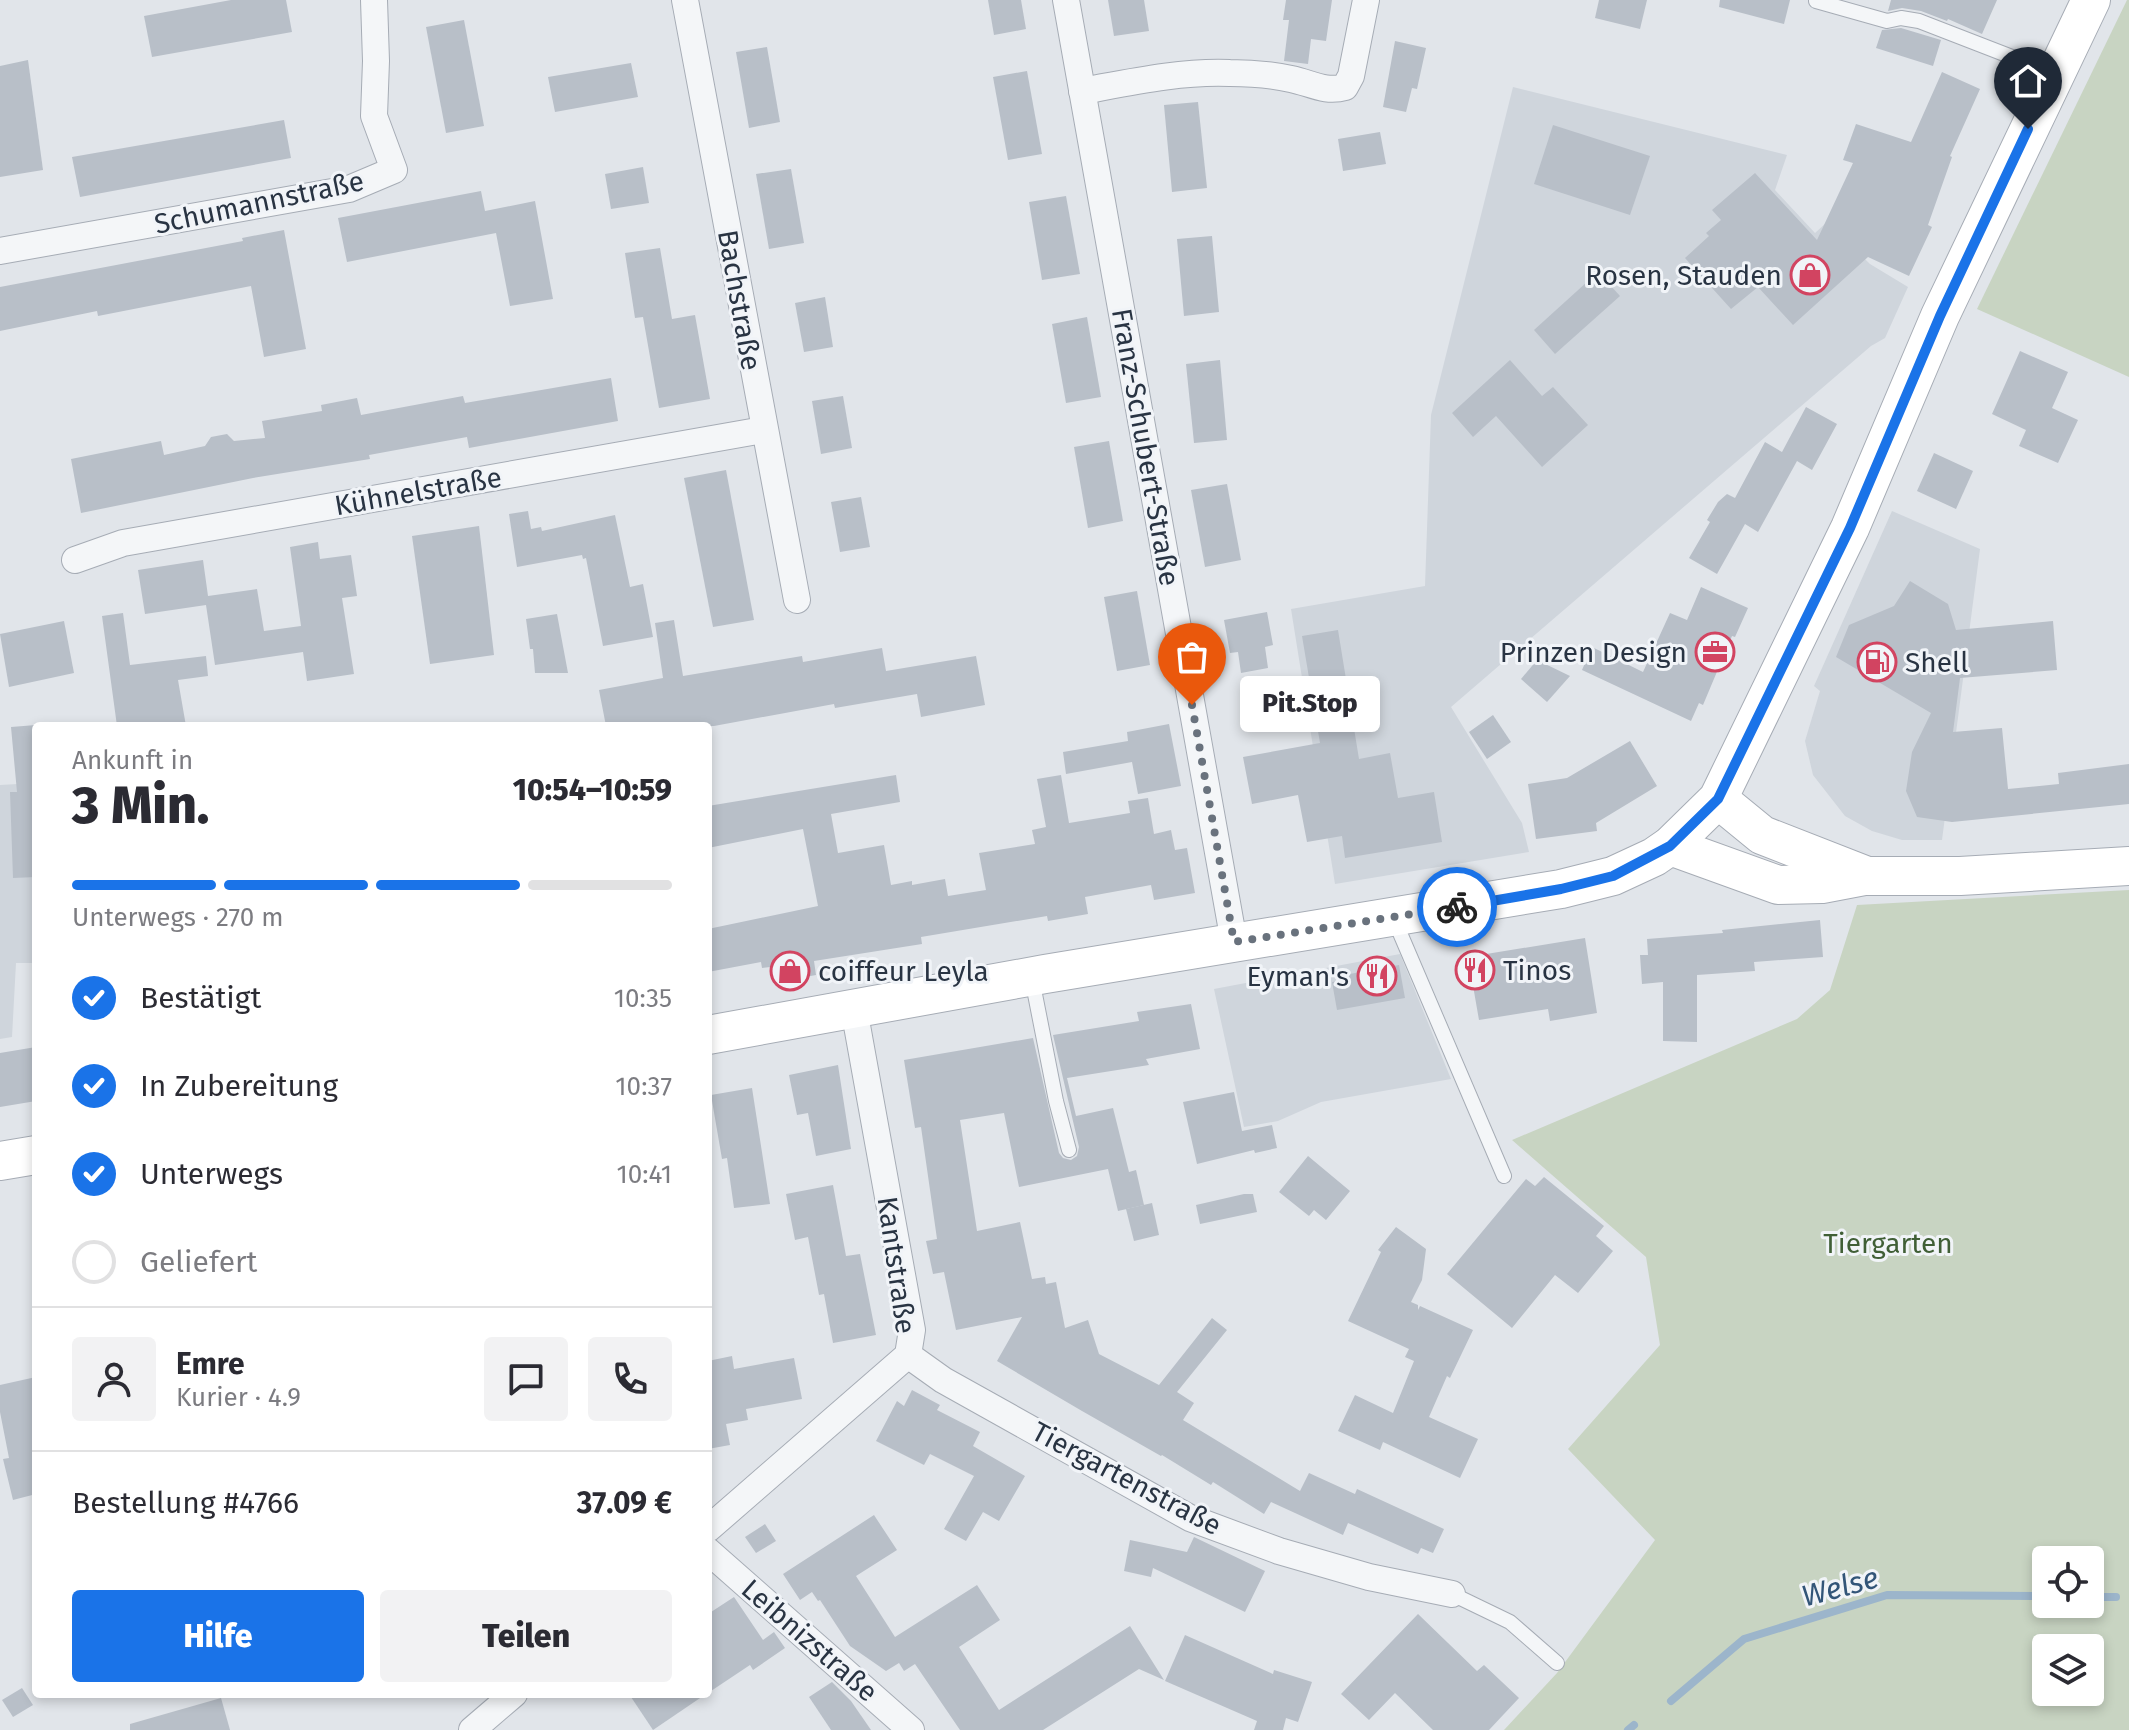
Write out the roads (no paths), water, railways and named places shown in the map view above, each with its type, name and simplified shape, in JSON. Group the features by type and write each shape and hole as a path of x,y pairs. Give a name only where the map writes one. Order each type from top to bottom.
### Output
{"main road":[{"path":"712,1034 1234,942 1561,889 1613,876 1670,846 1718,799 1850,528 1940,316 2091,0"},
{"path":"1718,799 1762,835 1867,876"},
{"path":"1670,846 1778,885 1822,884 1867,876 1960,876 2129,866"},
{"path":"0,1161 32,1156"}],"street":[{"name":"Schumannstraße","path":"0,251 349,189 394,170 374,116 374,0"},
{"name":"Bachstraße","path":"685,0 797,600"},
{"name":"Franz-Schubert-Straße","path":"1066,0 1234,942"},
{"path":"1082,91 1158,77 1229,73 1290,79 1322,89 1345,87 1351,76 1366,0"},
{"name":"Kühnelstraße","path":"75,560 123,543 763,430"},
{"name":"Kantstraße","path":"712,1526 908,1355 912,1330 854,1009"},
{"name":"Tiergartenstraße","path":"908,1355 943,1380 1190,1518 1279,1551 1356,1573 1452,1594"},
{"name":"Leibnizstraße","path":"712,1555 911,1730"},
{"path":"472,1730 509,1698"}],"lane":[{"path":"1816,1 1887,21 1901,18 1919,21 2012,57 2053,78"},
{"path":"1393,917 1504,1176"},
{"path":"1031,977 1069,1150"},
{"path":"1452,1594 1510,1622 1557,1663"}],"waterway":[{"name":"Welse","path":"1671,1701 1744,1639 1887,1595 2032,1596"},
{"name":"Welse","path":"2104,1597 2116,1597"},
{"name":"Welse","path":"1628,1730 1634,1725"}],"place":[{"name":"Rosen, Stauden","path":"1810,275"},
{"name":"Prinzen Design","path":"1715,652"},
{"name":"Shell","path":"1877,662"},
{"name":"Pit.Stop","path":"1192,705"},
{"name":"Tinos","path":"1475,970"},
{"name":"coiffeur Leyla","path":"790,971"},
{"name":"Eyman's","path":"1377,976"}],"park label":[{"name":"Tiergarten","path":"1888,1243"}]}
